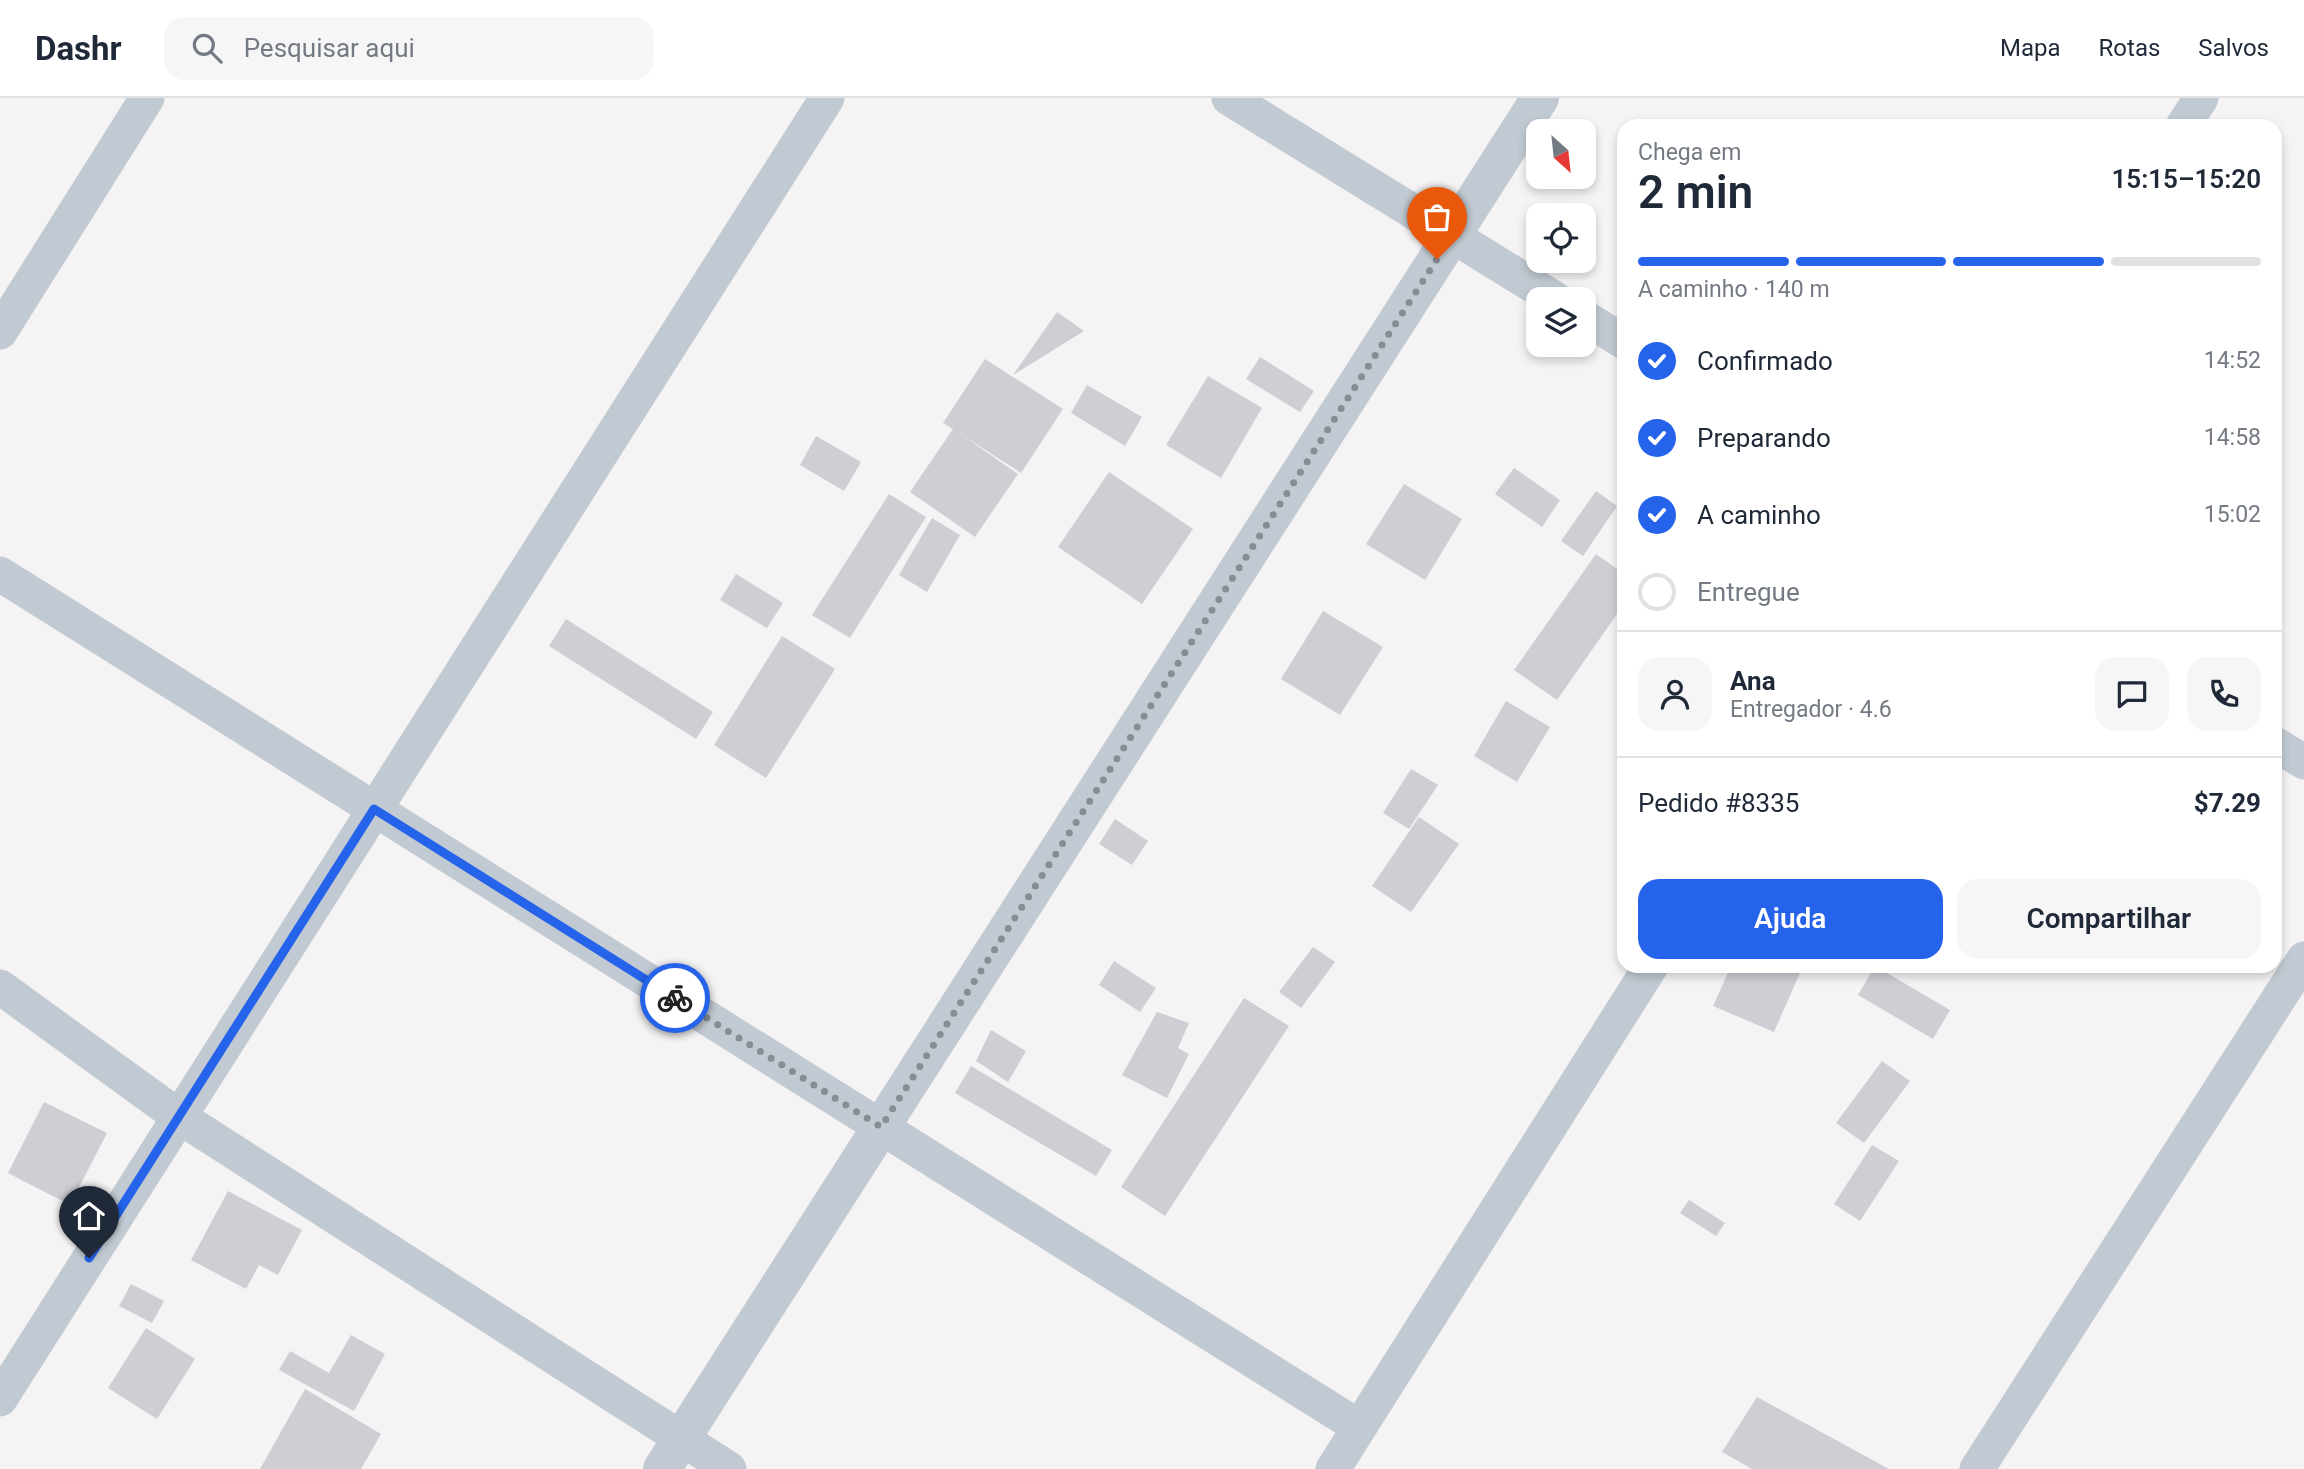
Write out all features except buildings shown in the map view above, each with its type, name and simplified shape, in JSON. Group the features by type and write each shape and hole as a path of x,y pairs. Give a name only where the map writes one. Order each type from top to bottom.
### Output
{"street":[{"path":"0,332 147,98"},
{"path":"0,1399 827,98"},
{"path":"1229,98 1536,287"},
{"path":"672,1454 1540,98"},
{"path":"2188,119 2201,98"},
{"path":"1596,324 1617,338"},
{"path":"0,574 1359,1427"},
{"path":"2282,748 2304,762"},
{"path":"1977,1469 2304,959"},
{"path":"1333,1469 1647,973"},
{"path":"0,987 178,1116 672,1454 729,1469"}],"way so far":[{"path":"675,998 881,1127 1437,259"}],"route":[{"path":"89,1258 374,809 675,998"}]}
